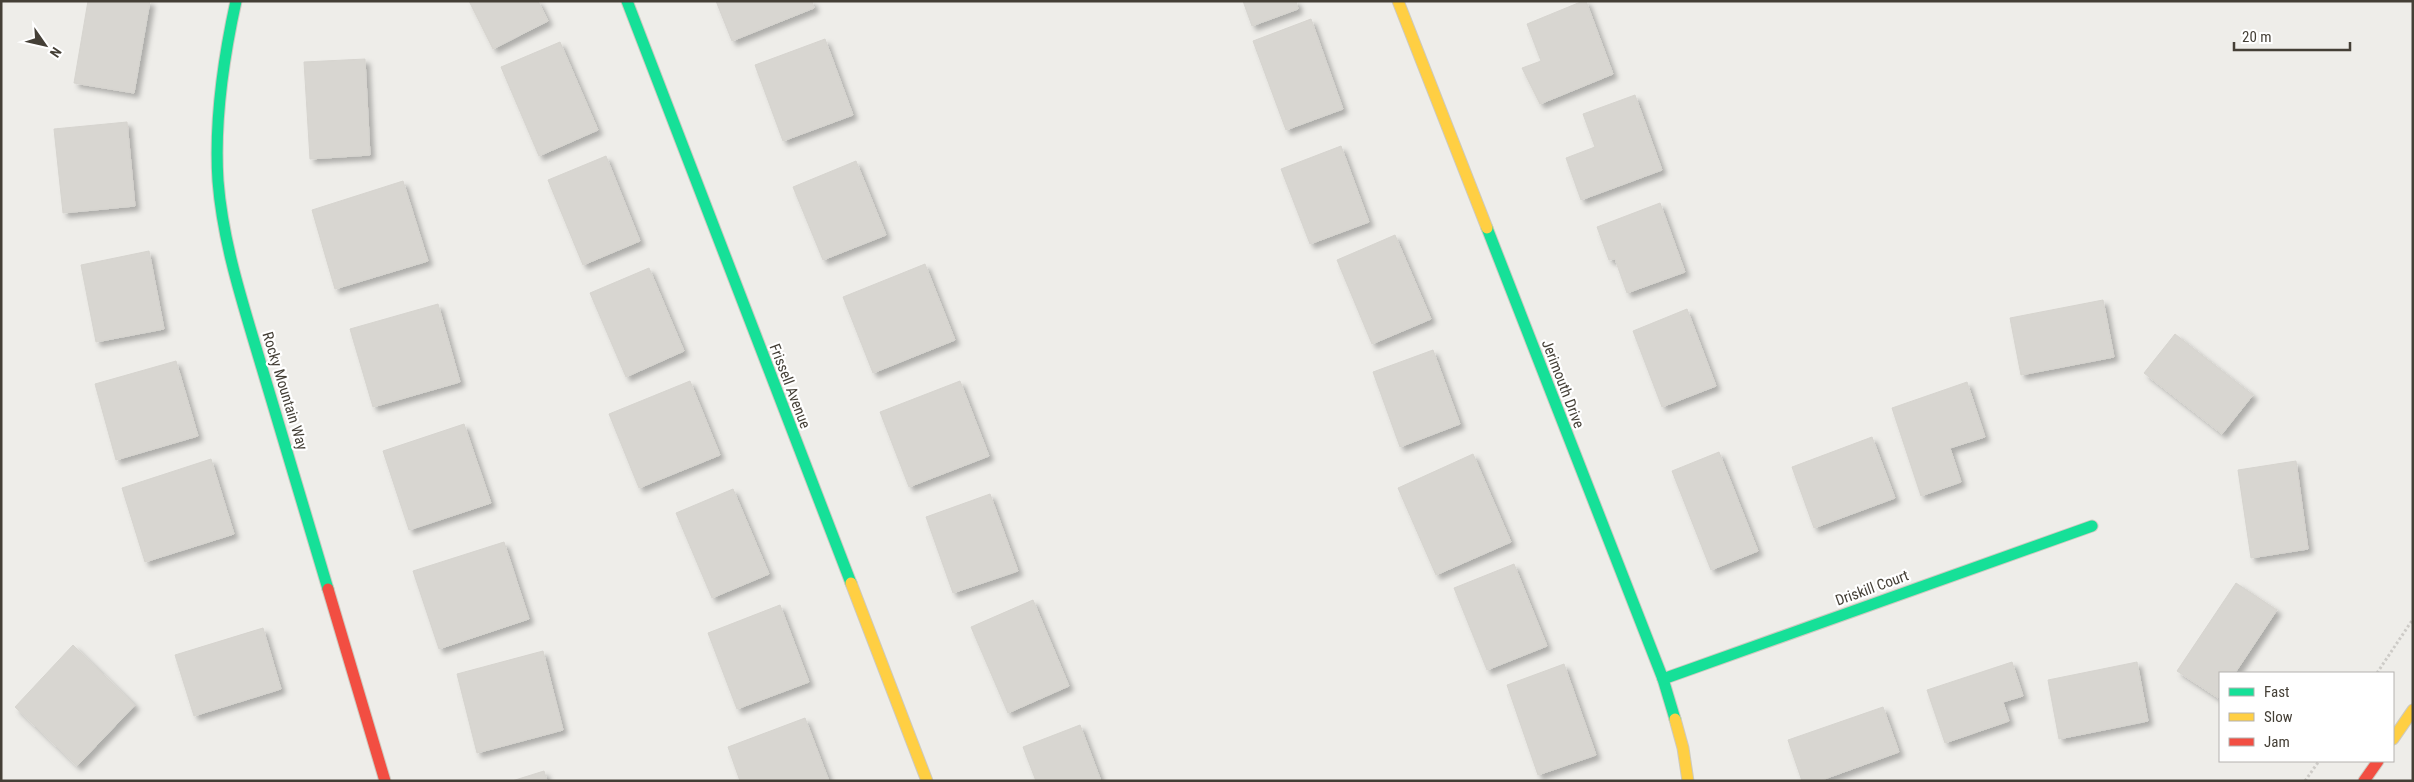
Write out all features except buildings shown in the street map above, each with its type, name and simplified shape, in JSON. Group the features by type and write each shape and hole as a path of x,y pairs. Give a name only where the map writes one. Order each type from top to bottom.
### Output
{"street":[{"name":"Rocky Mountain Way","path":"236,1 226,43 219,103 217,155 221,205 235,275 385,781"},
{"name":"Frissell Avenue","path":"627,1 927,781"},
{"name":"Jerimouth Drive","path":"1398,1 1662,679 1683,748 1688,781"},
{"name":"Driskill Court","path":"1662,679 2092,526"},
{"path":"2394,738 2413,710"},
{"path":"2364,781 2377,762"}],"path":[{"path":"2378,672 2413,619"},
{"path":"2306,781 2318,762"}],"traffic: fast":[{"path":"236,1 227,45 217,135 218,181 224,229 241,299 328,589"},
{"path":"627,1 851,583"},
{"path":"1487,228 1663,679 1675,719"},
{"path":"1663,679 2092,526"}],"traffic: slow":[{"path":"1398,1 1487,228"},
{"path":"851,583 927,781"},
{"path":"2394,738 2413,710"},
{"path":"1675,719 1683,748 1688,781"}],"traffic: jam":[{"path":"328,589 385,781"},
{"path":"2364,781 2377,762"}]}
